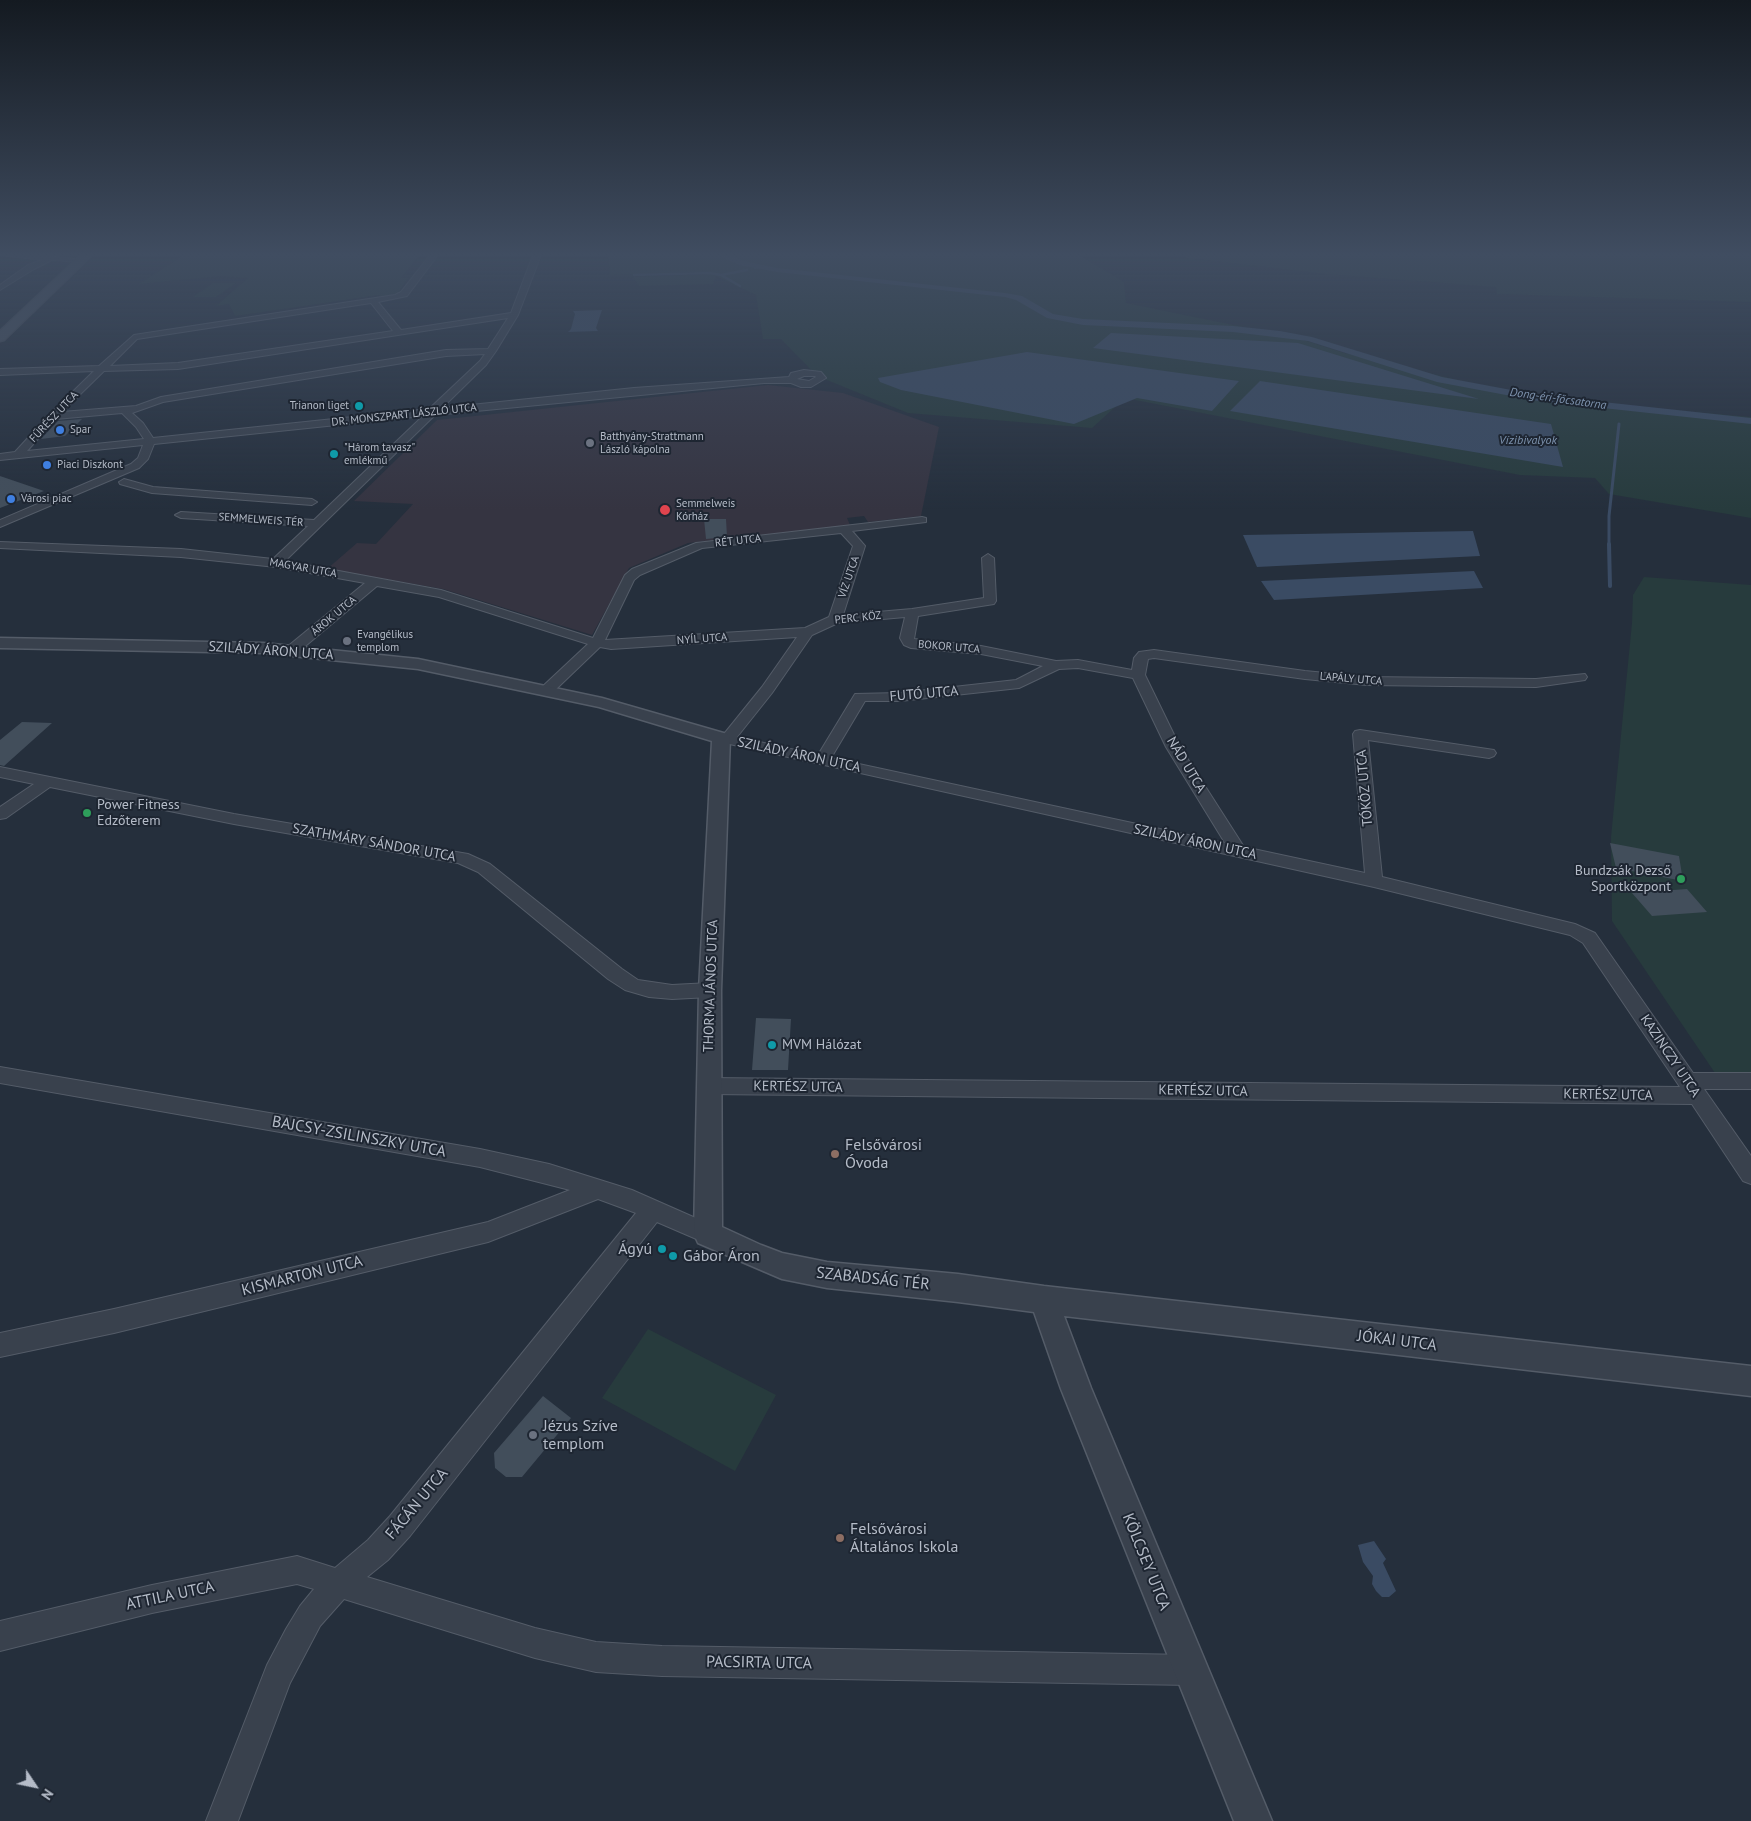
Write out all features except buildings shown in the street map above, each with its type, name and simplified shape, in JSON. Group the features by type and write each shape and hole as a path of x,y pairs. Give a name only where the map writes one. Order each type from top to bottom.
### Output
{"street":[{"name":"FŰRÉSZ UTCA","path":"17,456 53,416 131,340"},
{"path":"0,372 178,366 359,340"},
{"path":"276,563 315,523 483,363 499,340"},
{"path":"53,416 127,411 162,400 270,382 446,354 492,351"},
{"name":"DR. MONSZPART LÁSZLÓ UTCA","path":"0,457 717,384 792,380"},
{"path":"0,524 111,477 134,466 143,459 150,442 140,425 127,414 127,411"},
{"name":"SEMMELWEIS TÉR","path":"124,482 152,490 312,502"},
{"name":"SEMMELWEIS TÉR","path":"207,516 235,496"},
{"name":"SEMMELWEIS TÉR","path":"181,515 315,523"},
{"path":"844,529 922,520"},
{"name":"RÉT UTCA","path":"597,642 629,578 636,572 700,544 844,529"},
{"name":"VÍZ UTCA","path":"835,618 860,546 844,529"},
{"name":"MAGYAR UTCA","path":"0,545 181,553 276,563 441,594 597,642"},
{"path":"912,613 990,600 988,558"},
{"name":"ÁROK UTCA","path":"292,650 375,581"},
{"name":"PERC KÖZ","path":"807,632 835,618 912,613"},
{"name":"BOKOR UTCA","path":"912,613 907,638 912,644 981,650 1056,665 1078,664 1138,675"},
{"path":"725,738 767,690 807,632"},
{"name":"NYÍL UTCA","path":"597,642 618,645 807,632"},
{"path":"547,690 597,642"},
{"name":"SZILÁDY ÁRON UTCA","path":"0,643 263,648 428,666 602,702 725,738 1374,881 1575,930 1589,938"},
{"name":"LAPÁLY UTCA","path":"1138,675 1141,658 1144,655 1154,654 1305,676 1368,681 1536,683 1580,677"},
{"name":"FUTÓ UTCA","path":"823,760 860,697 900,697 1019,684 1056,665"},
{"name":"NÁD UTCA","path":"1138,675 1173,747 1239,852"},
{"name":"TÓKÖZ UTCA","path":"1374,881 1360,734 1489,753"},
{"name":"THORMA JÁNOS UTCA","path":"708,1234 710,990 725,738"},
{"name":"SZATHMÁRY SÁNDOR UTCA","path":"0,772 234,819 462,858 484,868 615,974 632,985 648,990 672,992 710,990"},
{"path":"0,814 48,781"},
{"name":"KAZINCZY UTCA","path":"1589,938 1751,1174"},
{"name":"BAJCSY-ZSILINSZKY UTCA","path":"0,1075 480,1158 549,1174 598,1189 654,1209 708,1234"},
{"name":"KERTÉSZ UTCA","path":"708,1086 1692,1089 1751,1081"},
{"name":"KISMARTON UTCA","path":"0,1345 114,1321 488,1232 598,1189"},
{"name":"FÁCÁN UTCA","path":"222,1821 278,1676 296,1639 310,1616 339,1583 378,1550 400,1526 654,1209"},
{"name":"SZABADSÁG TÉR","path":"708,1234 753,1255 807,1272 958,1288 1044,1300"},
{"name":"JÓKAI UTCA","path":"1044,1300 1751,1382"},
{"name":"KÖLCSEY UTCA","path":"1044,1300 1076,1389 1252,1821"},
{"name":"ATTILA UTCA","path":"0,1636 152,1599 297,1570 339,1583"},
{"name":"PACSIRTA UTCA","path":"339,1583 535,1643 596,1657 662,1661 1190,1670"}],"shaded area":[{"name":"Semmelweis Kórház","path":"768,385 843,393 939,427 921,516 868,522 864,516 847,518 850,525 688,543 629,568 592,635 443,589 327,569 357,543 376,544 413,504 354,501 437,420"}],"green space":[{"path":"782,340 1304,340 1341,352 1486,387 1588,407 1588,403 1751,417 1751,518 1609,494 1595,478 1520,475 1125,398 1092,428 908,413 817,376"},
{"name":"Bundzsák Dezső Sportközpont","path":"1644,577 1751,585 1751,1072 1715,1073 1612,921 1611,837 1632,623 1633,595"},
{"path":"648,1329 776,1395 735,1471 602,1398"}],"water":[{"path":"1103,340 1242,340 1298,343 1479,399 1093,348"},
{"path":"1027,352 1239,381 1212,411 1137,398 1074,424 901,390 880,382 878,378"},
{"name":"Vízibivalyok","path":"1260,381 1551,424 1563,467 1230,411"},
{"path":"1473,531 1480,556 1257,567 1243,535"},
{"path":"1474,571 1483,588 1274,600 1261,581"},
{"path":"1374,1541 1386,1559 1383,1563 1396,1591 1389,1597 1382,1597 1376,1591 1372,1584 1373,1576 1363,1562 1358,1545"}],"waterway":[{"name":"Dong-éri-főcsatorna","path":"1312,340 1440,380 1538,398 1751,421"},
{"path":"1609,544 1609,516 1619,424"},
{"path":"1609,544 1610,586"}],"place":[{"name":"Trianon liget","path":"359,406"},
{"name":"Spar","path":"60,430"},
{"name":"Batthyány-Strattmann László kápolna","path":"590,443"},
{"name":"\"Három tavasz\" emlékmű","path":"334,454"},
{"name":"Piaci Diszkont","path":"47,465"},
{"name":"Városi piac","path":"11,499"},
{"name":"Semmelweis Kórház","path":"665,510"},
{"name":"Evangélikus templom","path":"347,641"},
{"name":"Power Fitness Edzőterem","path":"87,813"},
{"name":"Bundzsák Dezső Sportközpont","path":"1681,879"},
{"name":"MVM Hálózat","path":"772,1045"},
{"name":"Felsővárosi Óvoda","path":"835,1154"},
{"name":"Ágyú","path":"662,1249"},
{"name":"Gábor Áron","path":"673,1256"},
{"name":"Jézus Szíve templom","path":"533,1435"},
{"name":"Felsővárosi Általános Iskola","path":"840,1538"}]}
